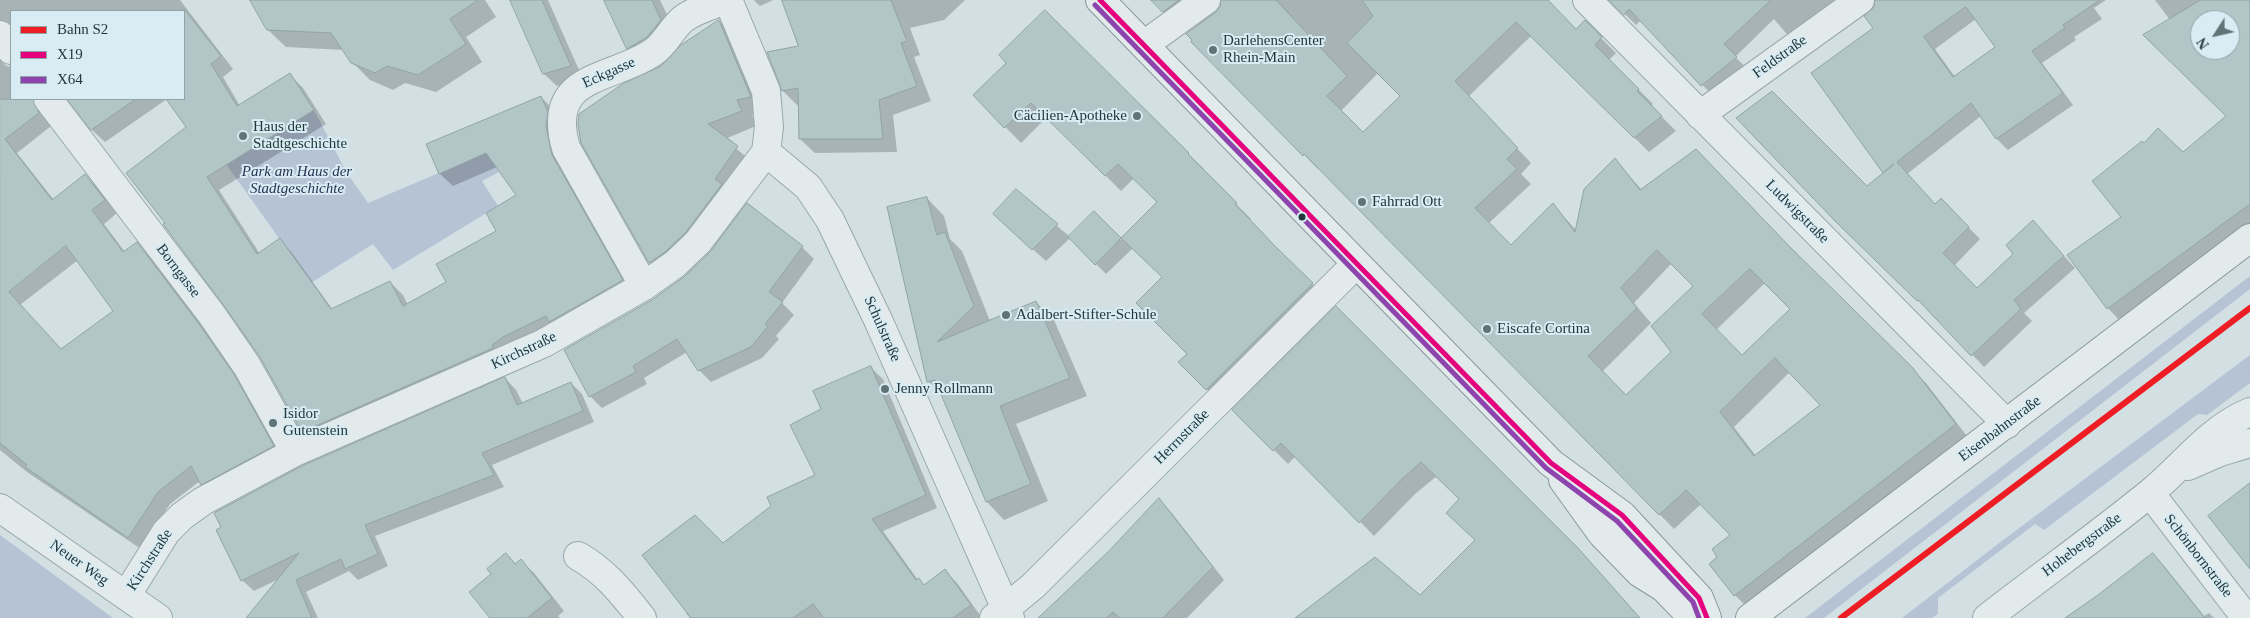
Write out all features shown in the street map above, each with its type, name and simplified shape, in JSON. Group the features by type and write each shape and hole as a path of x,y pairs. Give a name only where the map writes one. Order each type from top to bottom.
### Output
{"street":[{"path":"726,0 766,91 769,127 766,152"},
{"name":"Eckgasse","path":"644,286 566,148 561,131 561,117 576,88 653,52 666,41 683,20 726,0"},
{"path":"1100,0 1551,463 1602,534 1640,573 1664,588 1693,618"},
{"path":"1144,45 1206,0"},
{"name":"Ludwigstraße","path":"1587,0 2007,424"},
{"name":"Feldstraße","path":"1700,115 1860,0"},
{"path":"0,35 10,49"},
{"name":"Borngasse","path":"49,100 212,315 247,366 295,452"},
{"name":"Kirchstraße","path":"126,596 166,532 182,516 203,500 295,452 544,343 644,286 675,264 698,242 766,152"},
{"name":"Schulstraße","path":"766,152 808,187 830,220 879,322 1003,615"},
{"name":"Eisenbahnstraße","path":"1750,618 2250,238"},
{"name":"Herrnstraße","path":"1003,615 1356,264"},
{"name":"Hohebergstraße","path":"1987,618 2150,493 2208,439 2227,424 2250,412"},
{"name":"Hohebergstraße","path":"2175,471 2220,452 2250,443"},
{"path":"1551,463 1622,515 1700,598 1707,618"},
{"name":"Schönbornstraße","path":"2150,493 2246,618"},
{"name":"Neuer Weg","path":"0,508 158,618"},
{"path":"578,556 597,566 642,618"}],"green space":[{"name":"Park am Haus der Stadtgeschichte","path":"314,110 347,173 368,203 488,152 515,155 496,167 499,172 482,181 498,206 393,270 373,244 311,283 226,164"},
{"path":"2250,276 2250,289 1824,618 1805,618"},
{"path":"2250,355 2250,383 2207,415 2198,414 2044,530 2035,524 1938,598 1938,614 1932,618 1902,618 1998,544"},
{"path":"0,535 113,618 0,618"}],"building":[{"path":"250,0 478,0 450,19 466,44 418,75 387,66 375,73 351,63 331,33 267,30"},
{"path":"510,0 542,0 571,66 543,74"},
{"path":"604,0 652,0 661,20 647,37 627,49"},
{"path":"782,0 891,0 907,41 901,43 917,86 879,100 883,139 799,139 798,88 782,91 767,52 798,46"},
{"path":"1151,0 1179,0 1163,12"},
{"path":"1221,0 1276,0 1347,76 1327,96 1363,132 1400,96 1347,43 1373,16 1362,0 1548,0 1576,29 1585,20 1602,37 1595,45 1639,89 1637,91 1662,116 1634,138 1516,22 1455,81 1518,148 1507,159 1517,169 1475,208 1511,245 1553,203 1575,232 1584,189 1615,158 1640,190 1696,149 1790,247 1912,367 1956,424 1734,596 1709,564 1717,557 1712,549 1730,535 1686,490 1659,515 1304,154 1303,156 1191,42 1192,40 1186,34 1220,7","holes":["1657,250 1693,286 1651,326 1671,352 1626,395 1588,356 1637,308 1621,288","1750,269 1790,309 1742,355 1702,314","1775,358 1820,405 1754,456 1720,412"]},
{"path":"1609,0 1771,0 1724,44 1737,57 1701,86 1629,9 1624,15"},
{"path":"1875,0 2100,0 2063,25 2065,28 2032,51 2063,93 1996,139 1971,103 1897,162 1935,204 1941,198 1969,227 1943,253 1977,288 2013,254 2006,245 2033,220 2064,256 2014,300 2021,309 1971,356 1918,300 1836,222 1736,118 1772,91 1867,186 1883,173 1811,73 1873,28 1864,16 1874,7","holes":["1966,7 1995,47 1953,77 1924,37"]},
{"path":"2201,0 2250,0 2250,204 2107,309 2067,255 2121,217 2092,181 2142,141 2144,143 2158,128 2183,152 2226,116 2143,35"},
{"path":"185,10 221,56 211,64 237,106 290,73 314,110 207,177 257,254 280,238 331,309 390,281 403,306 446,282 436,264 496,231 486,213 516,195 486,153 439,174 426,144 541,96 548,112 546,126 552,155 623,280 549,322 546,316 503,337 492,345 493,348 302,432 260,357 163,224 165,223 126,173 186,127 167,100 185,100"},
{"path":"1045,10 1189,153 1276,247 1313,283 1206,390 1178,362 1187,354 1136,303 1162,277 1121,238 1157,202 1118,164 1105,176 1031,103 1004,128 973,95 1006,63 999,55"},
{"path":"719,20 751,97 737,100 742,111 708,124 738,146 715,179 722,184 686,232 665,252 649,263 581,143 578,124 579,114 624,83 661,66 681,45"},
{"path":"0,99 33,100 39,113 5,139 52,200 85,174 105,200 92,210 123,252 137,242 234,374 274,446 201,485 191,466 158,492 128,538 25,467 27,465 0,443","holes":["66,246 113,311 61,349 9,292"]},
{"path":"68,100 135,100 91,130"},
{"path":"1016,189 1058,224 1032,250 993,214"},
{"path":"927,197 937,235 945,232 974,306 937,342 1036,301 1070,378 1000,406 1031,484 986,502 935,380 927,382 887,207"},
{"path":"747,203 803,246 769,292 783,302 765,324 768,326 751,347 698,371 677,339 633,366 636,372 589,397 564,350 652,300 684,277 710,252"},
{"path":"1094,211 1121,238 1095,265 1068,237"},
{"path":"1336,306 1578,548 1640,618 1295,618 1375,557 1420,595 1475,540 1446,513 1459,499 1421,462 1359,523 1281,443 1273,451 1232,410"},
{"path":"871,366 926,495 872,519 916,580 919,578 924,585 945,569 971,605 953,618 824,618 813,604 793,618 691,618 642,555 695,515 723,543 771,506 767,497 815,475 790,425 821,409 813,391"},
{"path":"505,377 517,405 571,382 583,411 482,453 494,475 365,525 378,554 345,569 341,559 296,580 312,618 246,618 299,553 241,581 216,530 221,527 214,513 302,466"},
{"path":"2250,483 2250,569 2208,516"},
{"path":"1159,498 1213,567 1163,618 1120,618 1113,612 1106,618 1038,618 1108,552"},
{"path":"506,553 515,564 521,559 552,598 527,618 490,618 469,592 491,574 487,569"},
{"path":"2153,553 2205,618 2065,618 2098,595"}],"rail line":[{"name":"S2","path":"1841,618 2250,308"}],"transit line":[{"name":"X19","path":"1100,0 1551,463 1622,515 1699,598 1707,618"},
{"name":"X64","path":"1095,5 1546,468 1617,521 1693,602 1699,618"}],"place":[{"name":"DarlehensCenter Rhein-Main","path":"1213,50"},
{"name":"Cäcilien-Apotheke","path":"1137,116"},
{"name":"Haus der Stadtgeschichte","path":"243,136"},
{"name":"Fahrrad Ott","path":"1362,202"},
{"name":"Adalbert-Stifter-Schule","path":"1006,315"},
{"name":"Eiscafe Cortina","path":"1487,329"},
{"name":"Jenny Rollmann","path":"885,389"},
{"name":"Isidor Gutenstein","path":"273,423"}]}
